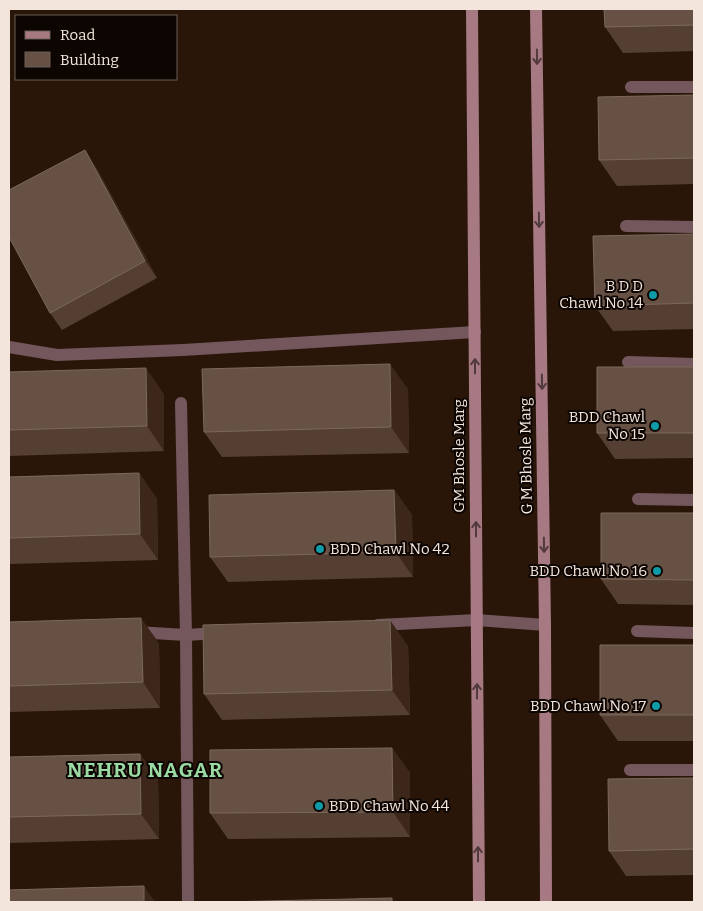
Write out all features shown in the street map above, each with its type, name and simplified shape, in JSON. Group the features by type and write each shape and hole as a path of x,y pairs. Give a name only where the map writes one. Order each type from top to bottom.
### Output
{"main road":[{"name":"GM Bhosle Marg","path":"472,9 479,902"},
{"name":"G M Bhosle Marg","path":"536,9 545,625 546,902"}],"street":[{"path":"631,87 694,87"},
{"path":"626,226 694,227"},
{"path":"9,347 57,356 475,332"},
{"path":"628,362 694,364"},
{"path":"181,403 186,635 188,902"},
{"path":"638,499 694,500"},
{"path":"362,625 476,620 545,625"},
{"path":"637,631 694,633"},
{"path":"127,632 186,635 234,632"},
{"path":"630,770 694,770"}],"building":[{"path":"604,9 694,9 694,25 605,27"},
{"path":"694,95 694,158 599,160 598,97"},
{"path":"85,150 145,261 50,313 9,237 9,190"},
{"path":"694,234 694,303 595,306 593,236"},
{"path":"390,364 391,427 204,432 202,369"},
{"path":"597,367 694,367 694,433 597,433"},
{"path":"146,368 147,426 9,430 9,372"},
{"path":"139,473 140,534 9,538 9,477"},
{"path":"394,490 396,552 210,557 209,495"},
{"path":"601,513 694,513 694,580 601,579"},
{"path":"141,618 143,682 9,686 9,622"},
{"path":"390,620 392,690 204,694 203,625"},
{"path":"600,645 694,645 694,715 600,715"},
{"path":"392,748 393,812 210,813 210,750"},
{"path":"140,754 141,814 9,817 9,757"},
{"path":"694,778 694,849 609,851 608,779"},
{"path":"144,886 144,902 9,902 9,890"},
{"path":"392,898 392,902 224,902"}],"place":[{"name":"B D D Chawl No 14","path":"653,295"},
{"name":"BDD Chawl No 15","path":"655,426"},
{"name":"BDD Chawl No 42","path":"320,549"},
{"name":"BDD Chawl No 16","path":"657,571"},
{"name":"BDD Chawl No 17","path":"656,706"},
{"name":"BDD Chawl No 44","path":"319,806"}],"district":[{"name":"NEHRU NAGAR","path":"145,770"}]}
